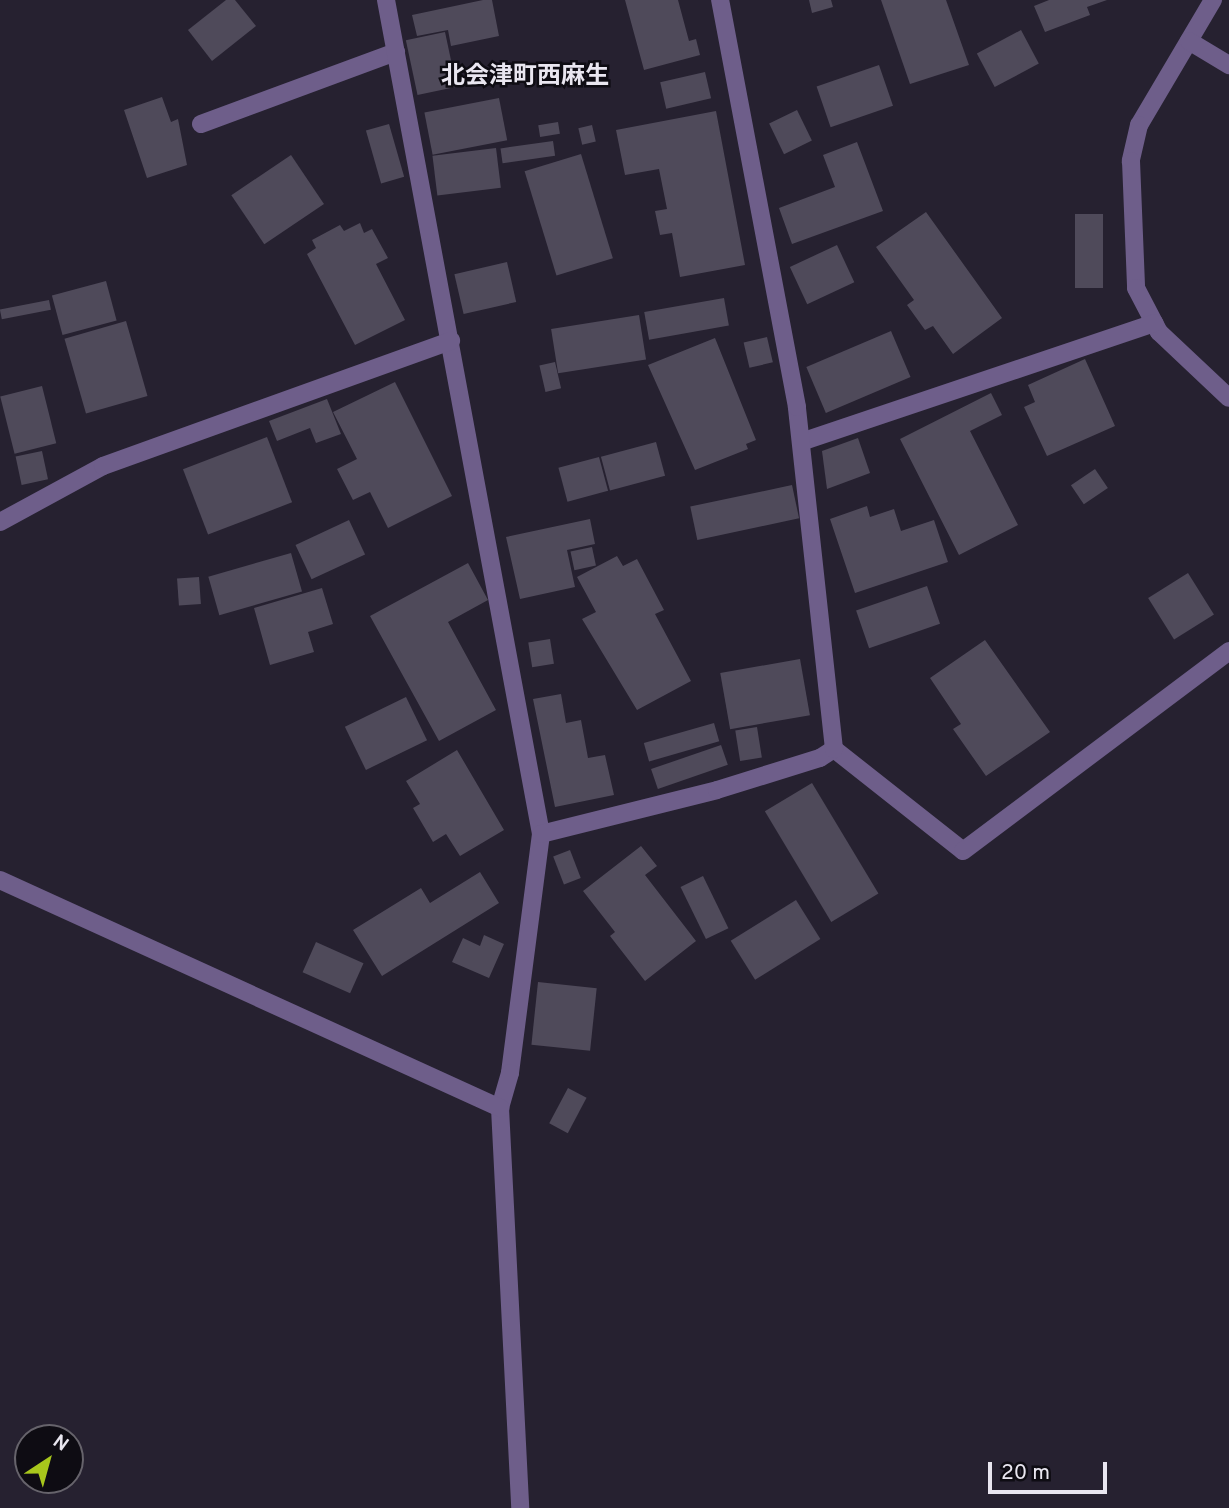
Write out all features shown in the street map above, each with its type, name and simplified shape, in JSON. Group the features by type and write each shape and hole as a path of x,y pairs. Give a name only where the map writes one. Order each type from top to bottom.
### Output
{"street":[{"path":"386,0 541,834 510,1073 500,1108 520,1508"},
{"path":"720,0 801,442 834,750 963,851 1229,651"},
{"path":"1213,0 1139,125 1131,162 1136,288 1154,323 1229,398"},
{"path":"1189,41 1229,65"},
{"path":"201,124 396,52"},
{"path":"801,442 1154,323"},
{"path":"0,522 103,466 451,341"},
{"path":"541,834 717,790 820,758 834,750"},
{"path":"0,880 500,1108"}],"building":[{"path":"226,0 235,0 256,26 212,61 188,30"},
{"path":"492,0 499,36 451,46 448,30 417,36 412,15"},
{"path":"625,0 678,0 689,41 696,39 700,55 644,70"},
{"path":"809,0 831,0 833,7 812,13"},
{"path":"881,0 946,0 969,65 910,84"},
{"path":"1049,0 1107,0 1087,7 1090,15 1045,32 1034,6"},
{"path":"1021,30 1039,64 995,87 977,53"},
{"path":"445,32 457,87 418,95 406,40"},
{"path":"879,65 893,106 831,127 817,86"},
{"path":"705,72 711,98 666,109 660,82"},
{"path":"162,97 171,122 178,119 187,165 147,178 124,110"},
{"path":"499,98 507,140 433,155 424,113"},
{"path":"797,110 812,141 784,154 769,124"},
{"path":"716,111 745,265 680,277 672,233 660,235 655,211 667,209 659,169 625,175 616,130"},
{"path":"558,122 560,134 540,137 538,125"},
{"path":"389,124 404,177 381,183 366,131"},
{"path":"592,125 596,142 582,145 578,128"},
{"path":"553,141 555,156 503,163 501,148"},
{"path":"857,142 883,211 792,244 779,208 835,187 823,155"},
{"path":"496,148 501,188 437,196 432,156"},
{"path":"581,154 613,258 556,275 525,171"},
{"path":"291,155 324,204 264,244 231,195"},
{"path":"926,212 1002,318 953,354 933,326 925,330 907,305 914,300 876,247"},
{"path":"1075,214 1103,214 1103,288 1075,288"},
{"path":"360,223 364,233 372,229 388,258 376,264 405,320 355,345 307,254 316,248 312,240 340,225 344,231"},
{"path":"837,245 854,282 807,304 790,267"},
{"path":"507,262 516,302 464,314 454,274"},
{"path":"106,281 117,321 63,335 52,295"},
{"path":"724,298 729,326 649,340 644,312"},
{"path":"49,300 51,310 2,319 0,310"},
{"path":"639,315 646,359 558,373 551,329"},
{"path":"126,321 147,396 86,414 64,339"},
{"path":"891,331 911,377 826,413 806,367"},
{"path":"767,337 773,362 749,368 744,342"},
{"path":"715,338 756,440 746,444 748,449 695,470 648,365"},
{"path":"1085,359 1115,426 1047,456 1024,407 1035,402 1028,385"},
{"path":"555,362 561,388 545,392 539,366"},
{"path":"395,382 452,496 388,528 370,492 353,500 337,469 357,459 333,412"},
{"path":"42,386 56,443 15,454 0,396"},
{"path":"991,393 1002,415 970,431 1018,525 959,555 900,439"},
{"path":"327,399 341,434 316,443 310,428 277,441 269,421"},
{"path":"267,437 292,502 208,535 183,469"},
{"path":"858,438 870,473 827,489 822,451"},
{"path":"656,442 665,476 610,491 601,457"},
{"path":"42,451 48,479 22,485 16,457"},
{"path":"599,457 608,491 567,502 558,468"},
{"path":"1095,469 1108,488 1084,504 1071,485"},
{"path":"792,485 799,518 697,540 690,507"},
{"path":"867,506 870,517 894,509 901,531 934,520 948,562 855,593 830,519"},
{"path":"590,519 595,544 567,550 575,587 520,599 506,537"},
{"path":"349,520 365,554 312,579 296,545"},
{"path":"592,547 596,566 574,570 570,552"},
{"path":"291,553 302,591 219,615 208,577"},
{"path":"617,556 623,566 637,559 664,610 655,614 691,681 637,710 582,619 596,612 577,577"},
{"path":"468,563 488,600 448,622 496,710 439,741 370,616"},
{"path":"1188,573 1214,615 1174,639 1148,598"},
{"path":"199,577 201,604 179,605 177,579"},
{"path":"927,586 940,624 869,648 856,610"},
{"path":"322,588 333,624 308,632 314,652 270,665 254,608"},
{"path":"550,639 554,664 532,667 528,642"},
{"path":"985,640 1050,732 986,776 953,729 961,724 930,678"},
{"path":"800,659 810,715 730,729 720,673"},
{"path":"561,694 566,723 581,720 588,758 605,755 614,795 555,807 533,699"},
{"path":"406,697 427,740 366,770 345,727"},
{"path":"714,723 719,741 649,761 644,743"},
{"path":"757,727 762,758 740,761 735,730"},
{"path":"721,745 728,765 658,789 651,769"},
{"path":"457,750 504,830 460,856 446,834 433,842 413,808 420,804 406,781"},
{"path":"812,783 878,894 831,922 765,811"},
{"path":"641,846 657,866 645,875 696,941 645,981 610,936 615,932 583,891"},
{"path":"570,850 581,878 564,884 553,856"},
{"path":"480,872 499,903 382,976 353,930 421,888 430,903"},
{"path":"703,876 728,928 706,939 681,887"},
{"path":"796,900 820,939 755,980 731,941"},
{"path":"484,935 504,944 489,978 452,962 463,938 480,946"},
{"path":"316,942 364,963 350,993 303,972"},
{"path":"538,982 597,988 590,1051 531,1045"},
{"path":"568,1088 587,1098 568,1133 549,1123"}],"district":[{"name":"北会津町西麻生","path":"525,78"}]}
